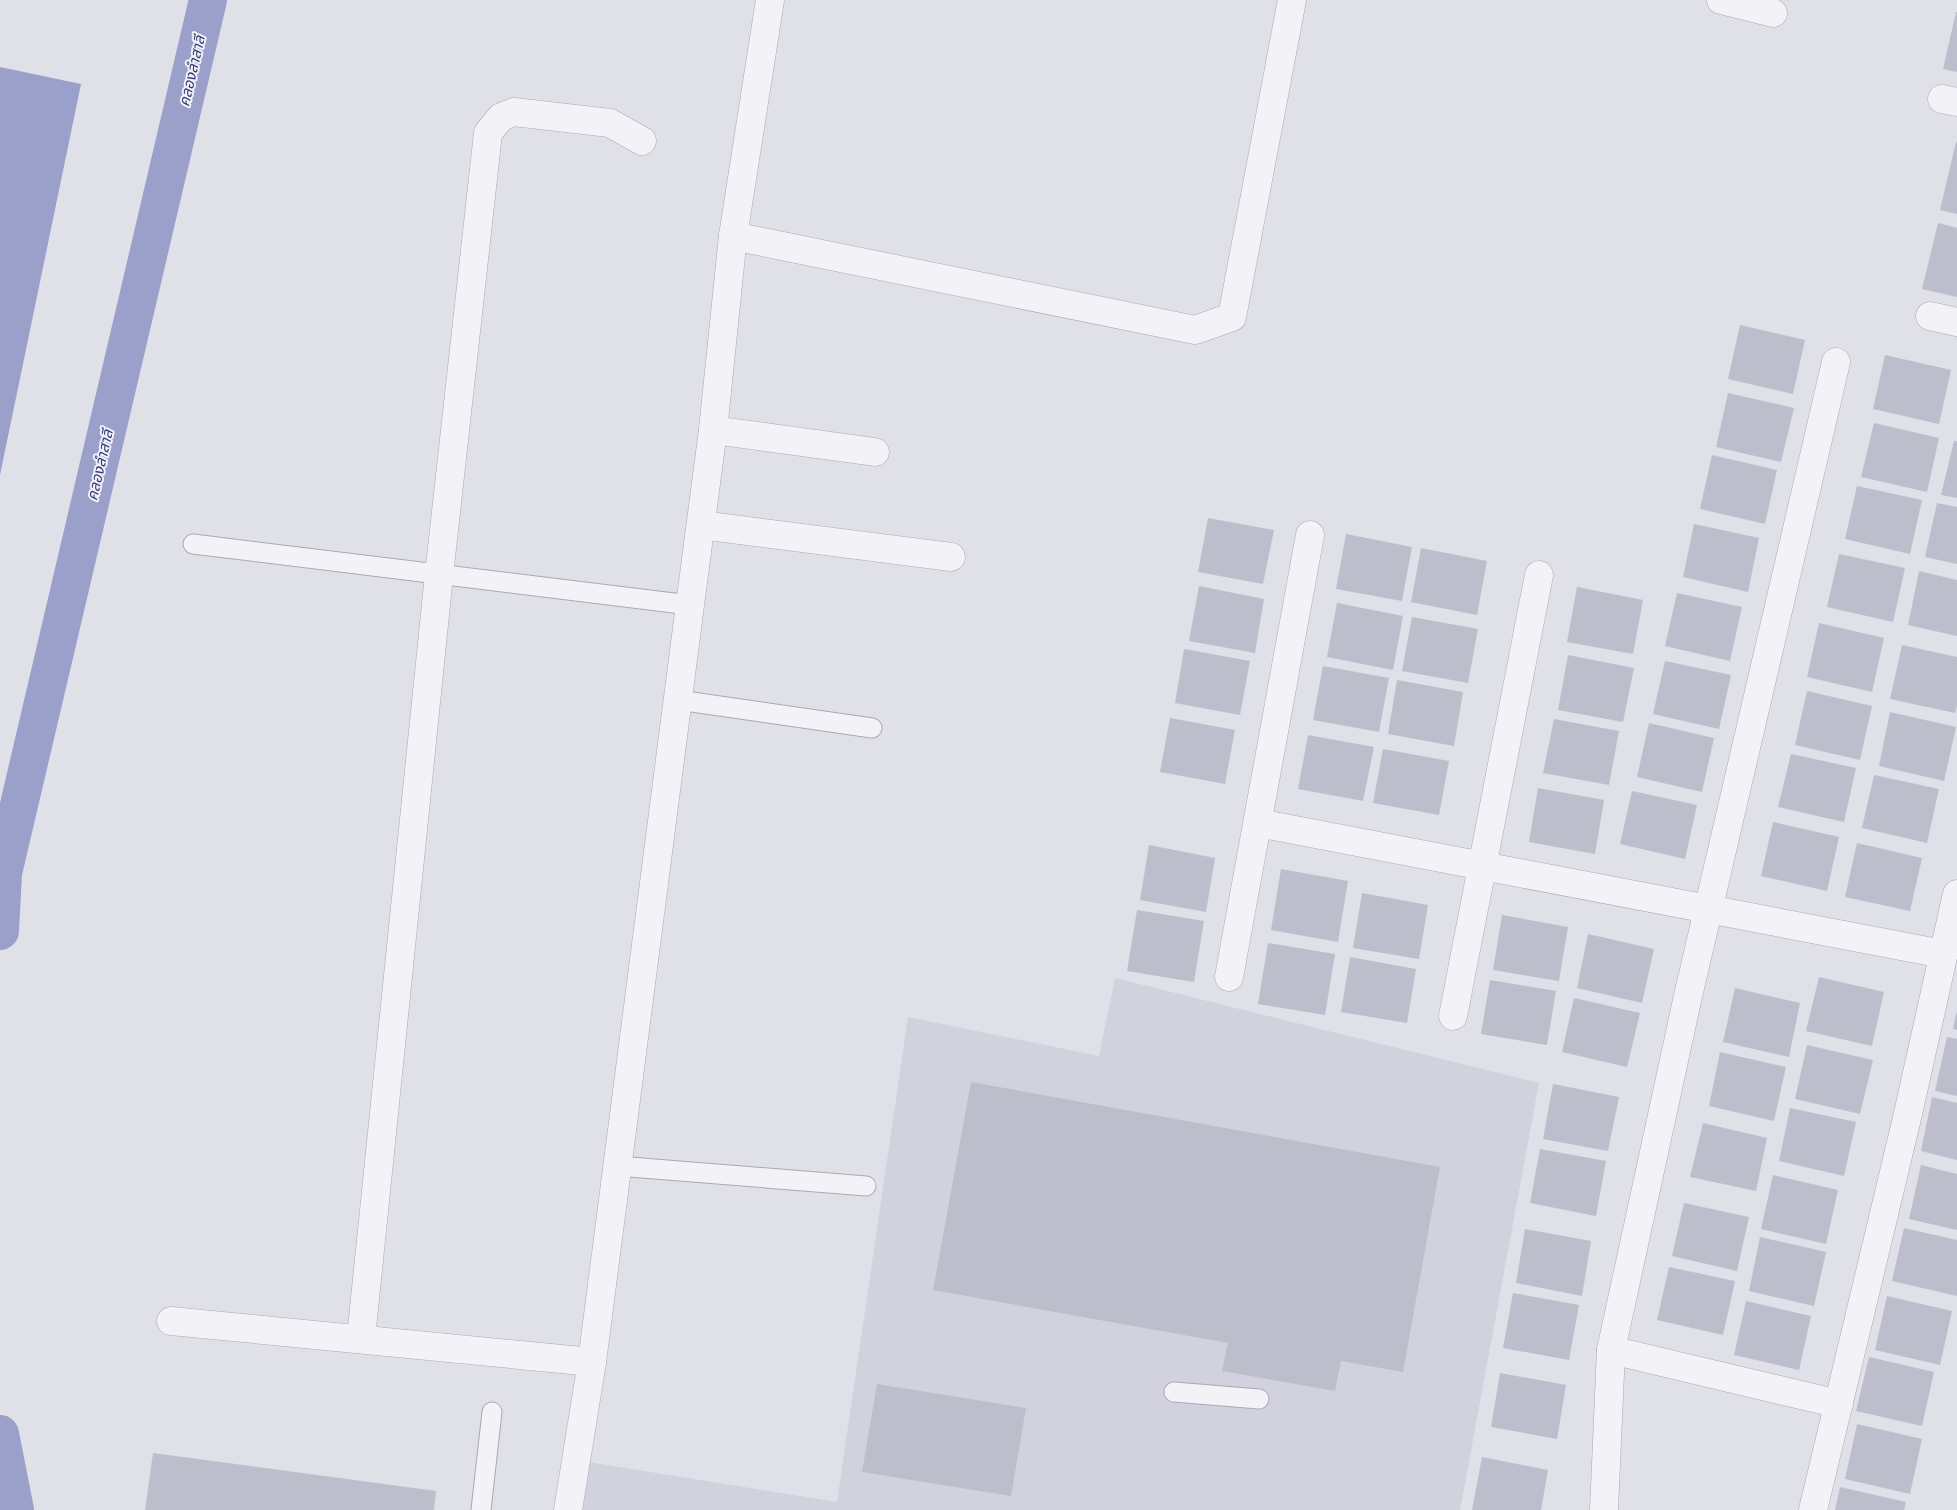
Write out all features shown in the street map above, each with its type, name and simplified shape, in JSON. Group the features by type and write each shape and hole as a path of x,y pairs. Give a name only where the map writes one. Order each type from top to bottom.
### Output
{"street":[{"path":"568,1510 592,1362 701,525 733,236 770,0"},
{"path":"733,236 1195,330 1232,317 1292,0"},
{"path":"1721,0 1773,13"},
{"path":"361,1338 439,575 488,133 500,118 514,112 610,123 642,141"},
{"path":"1930,316 1957,322"},
{"path":"1604,1510 1611,1350 1688,996 1836,362"},
{"path":"713,430 876,452"},
{"path":"701,525 951,557"},
{"path":"1229,977 1310,535"},
{"path":"1453,1016 1539,575"},
{"path":"1258,823 1944,954"},
{"path":"1814,1510 1907,1118 1957,894"},
{"path":"171,1321 592,1362"},
{"path":"1611,1350 1839,1404"}],"lane":[{"path":"193,544 690,605"},
{"path":"678,700 872,728"},
{"path":"617,1166 866,1186"},
{"path":"1174,1392 1259,1399"},
{"path":"481,1510 492,1412"}],"shaded area":[{"path":"1115,978 1539,1083 1460,1510 576,1510 582,1461 837,1502 908,1017 1099,1056"}],"water":[{"path":"0,67 81,84 0,475"}],"building":[{"path":"1957,12 1957,72 1943,69"},
{"path":"1957,142 1957,214 1940,210"},
{"path":"1938,223 1957,228 1957,297 1922,289"},
{"path":"1740,325 1805,340 1793,394 1728,379"},
{"path":"1885,355 1951,370 1939,424 1873,409"},
{"path":"1728,393 1794,408 1781,462 1716,447"},
{"path":"1874,423 1939,438 1927,492 1861,477"},
{"path":"1954,441 1957,441 1957,498 1941,495"},
{"path":"1712,455 1777,470 1765,524 1700,509"},
{"path":"1857,486 1922,500 1910,554 1845,539"},
{"path":"1937,503 1957,507 1957,564 1925,557"},
{"path":"1208,518 1274,530 1263,584 1198,572"},
{"path":"1694,524 1759,538 1748,592 1683,577"},
{"path":"1346,534 1412,547 1402,601 1336,589"},
{"path":"1421,548 1487,561 1477,615 1411,602"},
{"path":"1839,554 1905,568 1893,622 1827,607"},
{"path":"1919,571 1957,580 1957,636 1908,625"},
{"path":"1199,586 1264,599 1255,653 1189,641"},
{"path":"1577,587 1643,600 1633,654 1567,642"},
{"path":"1677,593 1742,607 1730,661 1665,646"},
{"path":"1337,603 1403,616 1393,670 1327,657"},
{"path":"1412,617 1478,629 1468,683 1402,671"},
{"path":"1819,623 1884,638 1872,692 1807,677"},
{"path":"1902,645 1957,657 1957,706 1955,713 1890,699"},
{"path":"1184,649 1250,661 1240,715 1175,703"},
{"path":"1568,655 1634,668 1623,722 1558,710"},
{"path":"1665,661 1731,675 1719,729 1653,714"},
{"path":"1323,666 1389,678 1379,732 1313,720"},
{"path":"1397,680 1463,692 1454,746 1388,734"},
{"path":"1807,691 1872,706 1860,760 1795,745"},
{"path":"1890,712 1956,727 1944,781 1879,766"},
{"path":"1170,718 1235,730 1225,784 1160,772"},
{"path":"1554,719 1619,731 1609,785 1543,773"},
{"path":"1649,723 1714,738 1702,792 1637,777"},
{"path":"1308,735 1374,747 1363,801 1298,789"},
{"path":"1383,749 1449,761 1439,815 1373,803"},
{"path":"1791,754 1856,768 1844,822 1778,807"},
{"path":"1874,775 1939,789 1927,843 1862,828"},
{"path":"1538,788 1604,800 1595,854 1529,842"},
{"path":"1632,791 1697,805 1685,859 1620,844"},
{"path":"1773,822 1839,837 1827,891 1761,876"},
{"path":"1857,843 1922,858 1910,911 1845,897"},
{"path":"1149,845 1215,858 1206,912 1140,900"},
{"path":"1281,869 1348,881 1338,942 1271,930"},
{"path":"1362,893 1428,905 1419,959 1353,948"},
{"path":"1137,910 1204,921 1194,982 1127,971"},
{"path":"1502,915 1568,927 1559,981 1493,970"},
{"path":"1588,934 1654,949 1642,1003 1577,988"},
{"path":"1268,943 1335,954 1325,1015 1258,1004"},
{"path":"1350,957 1416,969 1407,1023 1341,1012"},
{"path":"1819,977 1884,992 1872,1046 1806,1031"},
{"path":"1490,980 1556,991 1547,1045 1481,1034"},
{"path":"1735,988 1800,1003 1789,1057 1723,1042"},
{"path":"1574,998 1640,1013 1627,1067 1562,1052"},
{"path":"1957,1014 1957,1030 1953,1029"},
{"path":"1947,1037 1957,1039 1957,1096 1935,1091"},
{"path":"1807,1045 1873,1060 1860,1114 1795,1099"},
{"path":"1720,1052 1786,1067 1774,1121 1709,1106"},
{"path":"971,1082 1440,1167 1403,1372 1341,1361 1335,1391 1222,1371 1228,1343 933,1290"},
{"path":"1553,1084 1619,1097 1608,1151 1543,1139"},
{"path":"1932,1097 1957,1103 1957,1160 1921,1151"},
{"path":"1790,1108 1856,1122 1844,1176 1779,1161"},
{"path":"1703,1123 1767,1138 1756,1191 1690,1177"},
{"path":"1540,1149 1606,1161 1596,1216 1530,1203"},
{"path":"1921,1165 1957,1174 1957,1230 1909,1219"},
{"path":"1773,1175 1838,1190 1826,1244 1761,1229"},
{"path":"1684,1203 1749,1217 1737,1271 1672,1256"},
{"path":"1904,1228 1957,1240 1957,1296 1892,1281"},
{"path":"1525,1229 1591,1241 1582,1296 1516,1283"},
{"path":"1760,1237 1826,1252 1814,1306 1749,1291"},
{"path":"1669,1267 1735,1281 1723,1335 1657,1320"},
{"path":"1513,1293 1579,1305 1569,1360 1503,1348"},
{"path":"1887,1296 1952,1311 1940,1365 1875,1350"},
{"path":"1746,1301 1811,1316 1799,1370 1734,1355"},
{"path":"1869,1357 1934,1372 1922,1426 1856,1411"},
{"path":"1500,1373 1566,1385 1557,1439 1491,1427"},
{"path":"877,1384 1026,1408 1011,1496 862,1472"},
{"path":"1857,1424 1922,1439 1910,1494 1845,1479"},
{"path":"153,1453 436,1491 434,1510 145,1510"},
{"path":"1482,1457 1548,1470 1541,1510 1472,1510"},
{"path":"1840,1487 1906,1502 1904,1510 1835,1510"}],"waterway":[{"name":"คลองลำสาลี","path":"0,931 3,873 208,0"},
{"name":"คลองลำสาลี","path":"0,1434 15,1510"}]}
